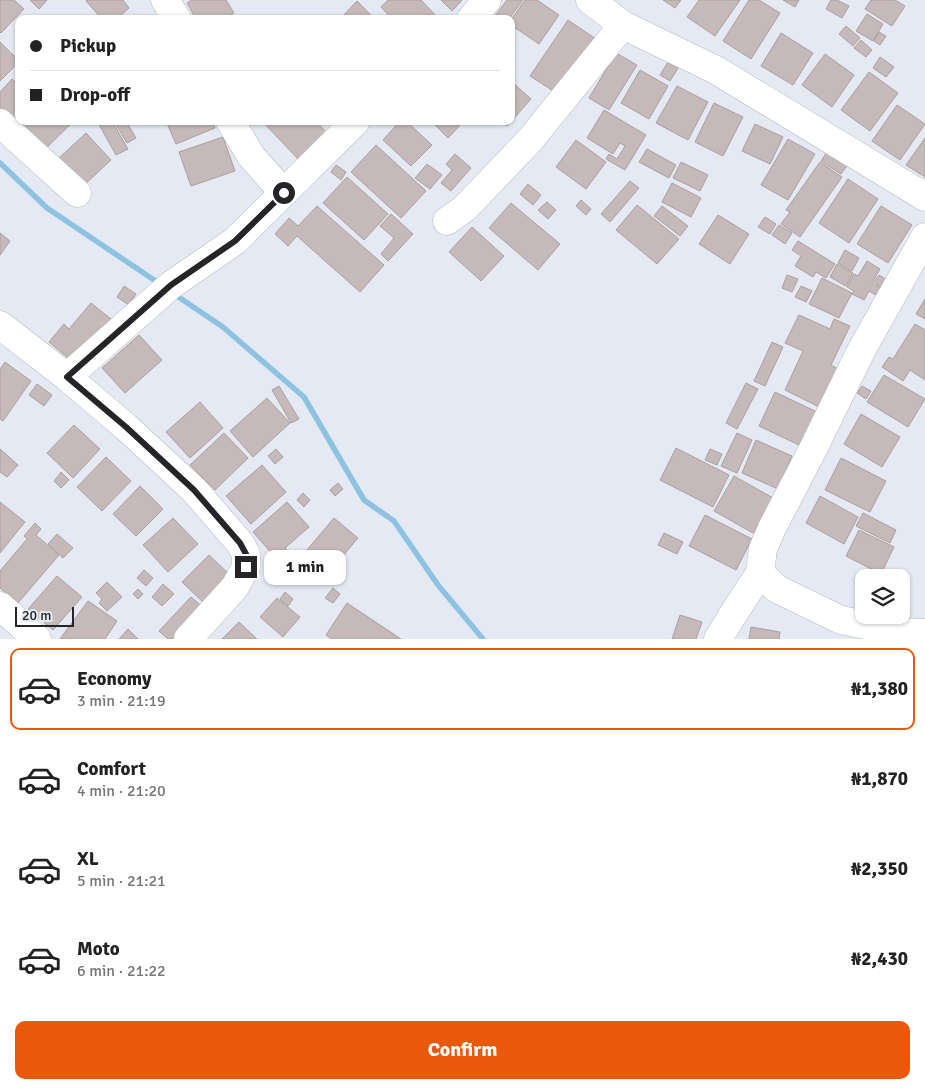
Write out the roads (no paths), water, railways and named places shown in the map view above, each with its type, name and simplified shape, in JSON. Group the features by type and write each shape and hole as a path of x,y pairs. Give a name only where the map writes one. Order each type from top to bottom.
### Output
{"street":[{"path":"165,0 174,15"},
{"path":"474,15 487,0"},
{"path":"590,0 623,25 716,70 925,197"},
{"path":"447,221 465,208 530,140 623,25"},
{"path":"0,123 77,193"},
{"path":"232,125 251,156 284,193"},
{"path":"67,377 164,291 235,241 352,125"},
{"path":"718,639 760,573 763,549 772,528 862,349 925,237"},
{"path":"0,325 67,377 126,427 194,490 240,543 246,554 246,567 235,587 188,639"},
{"path":"760,573 777,589 841,620 901,632 925,633"},
{"path":"0,606 37,639"}],"waterway":[{"path":"0,163 47,208 160,284"},
{"path":"174,294 223,327 304,397 364,500 394,521 438,585 483,639"}]}
